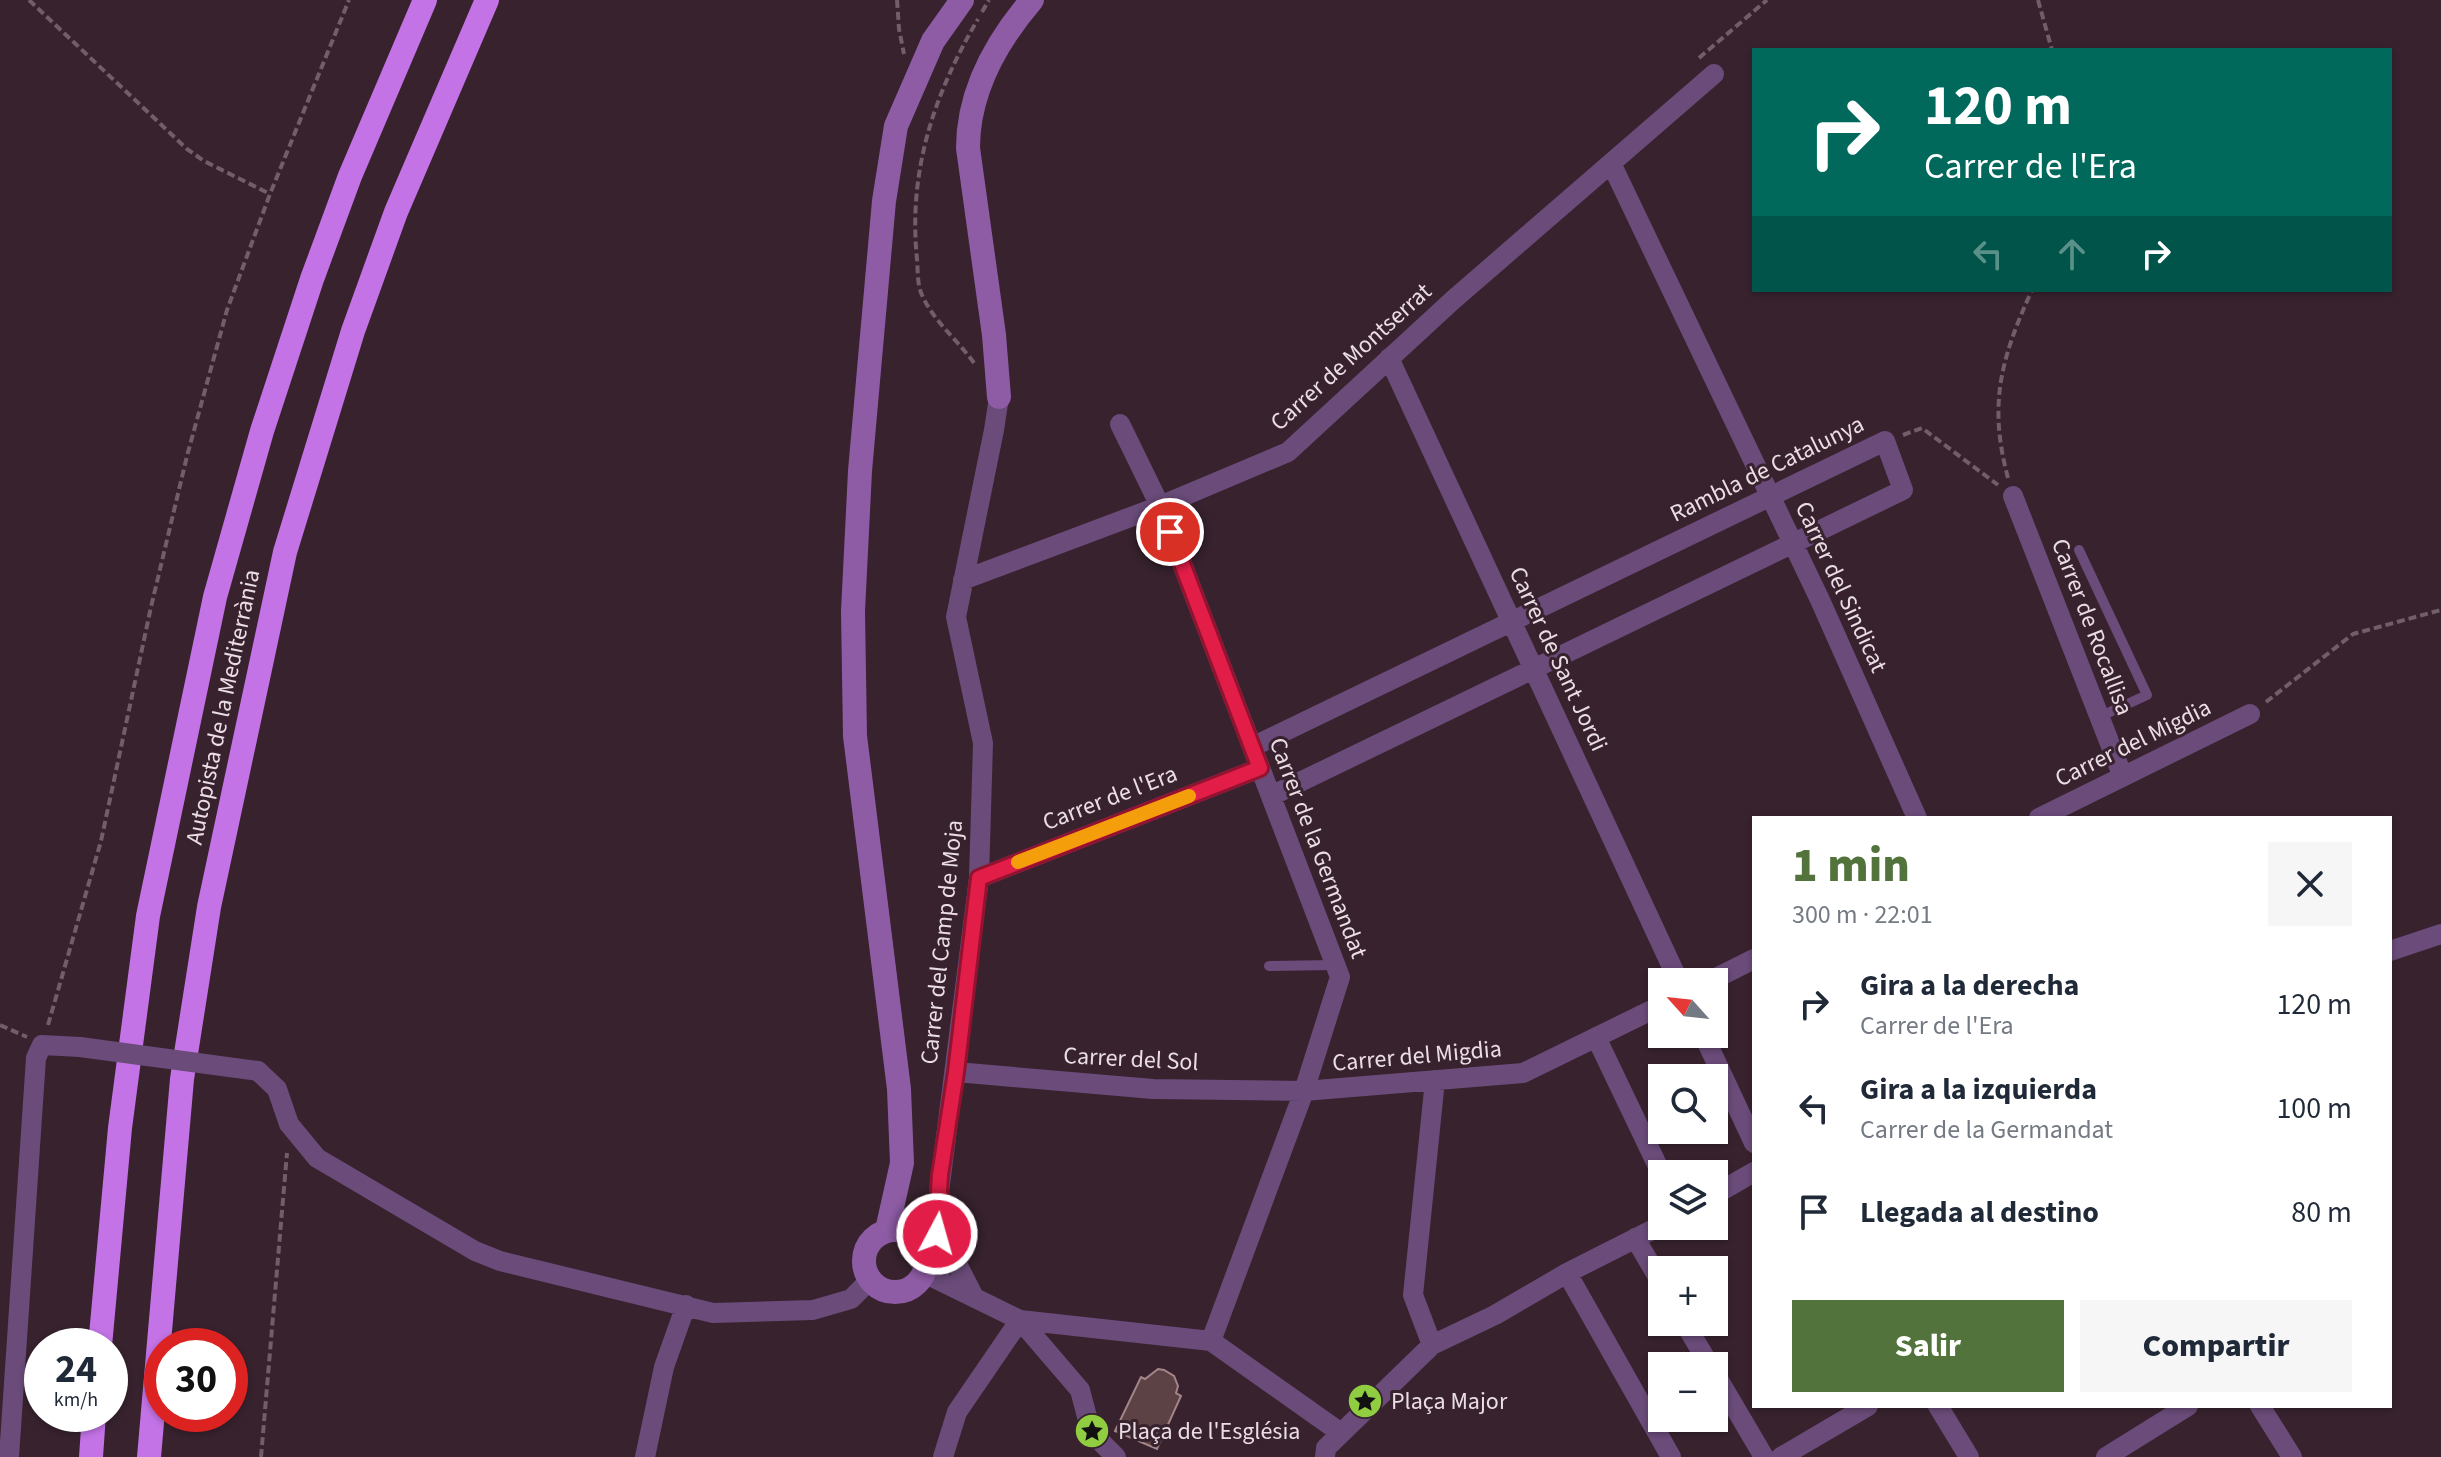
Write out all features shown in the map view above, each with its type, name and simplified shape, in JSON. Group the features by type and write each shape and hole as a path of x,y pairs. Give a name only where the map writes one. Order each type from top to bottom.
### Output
{"highway":[{"name":"Autopista de la Mediterrània","path":"102,1328 120,1128 148,916 215,597 262,431 312,279 350,176 425,0"},
{"name":"Autopista de la Mediterrània","path":"149,1457 182,1079 209,907 285,552 353,331 396,212 487,0"},
{"path":"91,1457 93,1432"}],"street":[{"path":"887,1230 902,1163 899,1089 855,736 853,611 864,425 884,201 896,126 933,41 962,0"},
{"path":"999,397 994,335 968,148 968,120 991,59 1007,29 1032,0"},
{"name":"Carrer de Montserrat","path":"963,580 1160,506 1288,452 1389,358 1714,74"},
{"name":"Carrer del Sindicat","path":"1611,163 1793,543 1916,816"},
{"name":"Carrer de Sant Jordi","path":"1389,358 1673,968"},
{"name":"Carrer del Camp de Moja","path":"973,1295 957,1264 940,1183 979,878 983,743 956,617 999,397"},
{"name":"Carrer de la Germandat","path":"1120,424 1160,506 1340,977 1304,1091 1211,1341"},
{"name":"Rambla de Catalunya","path":"1252,747 1885,441 1903,490 1271,796"},
{"name":"Carrer de Rocallisa","path":"2013,496 2123,777"},
{"name":"Carrer del Migdia","path":"2043,816 2250,714"},
{"name":"Carrer de l'Era","path":"979,878 1260,768"},
{"path":"2392,950 2441,934"},
{"path":"1728,972 1752,960"},
{"name":"Carrer del Migdia","path":"1304,1091 1523,1073 1648,1012"},
{"path":"1596,1037 1655,1160"},
{"path":"9,1457 34,1072 42,1045 80,1047 258,1071 277,1089 289,1124 317,1158 475,1251 520,1266 713,1313 813,1310 851,1299 870,1280"},
{"path":"1710,1048 1752,1139"},
{"name":"Carrer del Sol","path":"956,1072 1153,1089 1304,1091"},
{"path":"1432,1345 1413,1295 1435,1080"},
{"path":"1728,1187 1752,1173"},
{"path":"946,1219 925,1262 912,1287 895,1292 877,1287 870,1280 863,1261 865,1251 878,1234 896,1229 914,1235 925,1262 973,1295 1020,1320 1080,1390 1091,1432 1116,1457"},
{"path":"1325,1457 1326,1448 1432,1345 1495,1315 1567,1273 1648,1232"},
{"path":"1635,1238 1648,1260"},
{"path":"1567,1273 1671,1457"},
{"path":"645,1457 664,1367 686,1305"},
{"path":"1020,1320 1211,1341 1341,1433"},
{"path":"943,1457 957,1412 1020,1320"},
{"path":"1728,1396 1764,1457"},
{"path":"1781,1457 1865,1408"},
{"path":"1939,1408 1969,1457"},
{"path":"2106,1457 2185,1408"},
{"path":"2261,1408 2292,1457"}],"lane":[{"path":"2079,550 2147,695 2099,717"},
{"path":"1269,966 1335,965"}],"path":[{"path":"29,0 187,149 204,161 270,194"},
{"path":"0,1025 42,1045 101,841 151,607 227,310 270,194 349,0"},
{"path":"897,0 899,29 912,87"},
{"path":"977,366 934,318 920,291 915,243 916,193 926,135 952,64 989,0"},
{"path":"1694,91 1699,58 1767,0"},
{"path":"2038,0 2051,48"},
{"path":"2013,496 2002,456 1997,406 2002,366 2031,292"},
{"path":"1885,441 1922,428 2013,496"},
{"path":"2250,714 2353,634 2441,610"},
{"path":"261,1457 289,1124"}],"building":[{"path":"1158,1369 1174,1376 1178,1386 1176,1393 1181,1396 1157,1449 1115,1431 1141,1377 1145,1379"}],"slow traffic":[{"path":"1018,862 1189,796"}],"place":[{"name":"Plaça Major","path":"1365,1401"},
{"name":"Plaça de l'Església","path":"1092,1431"}],"route":[{"path":"937,1234 946,1219 939,1192 940,1175 956,1072 979,878 1260,768 1170,532"}]}
